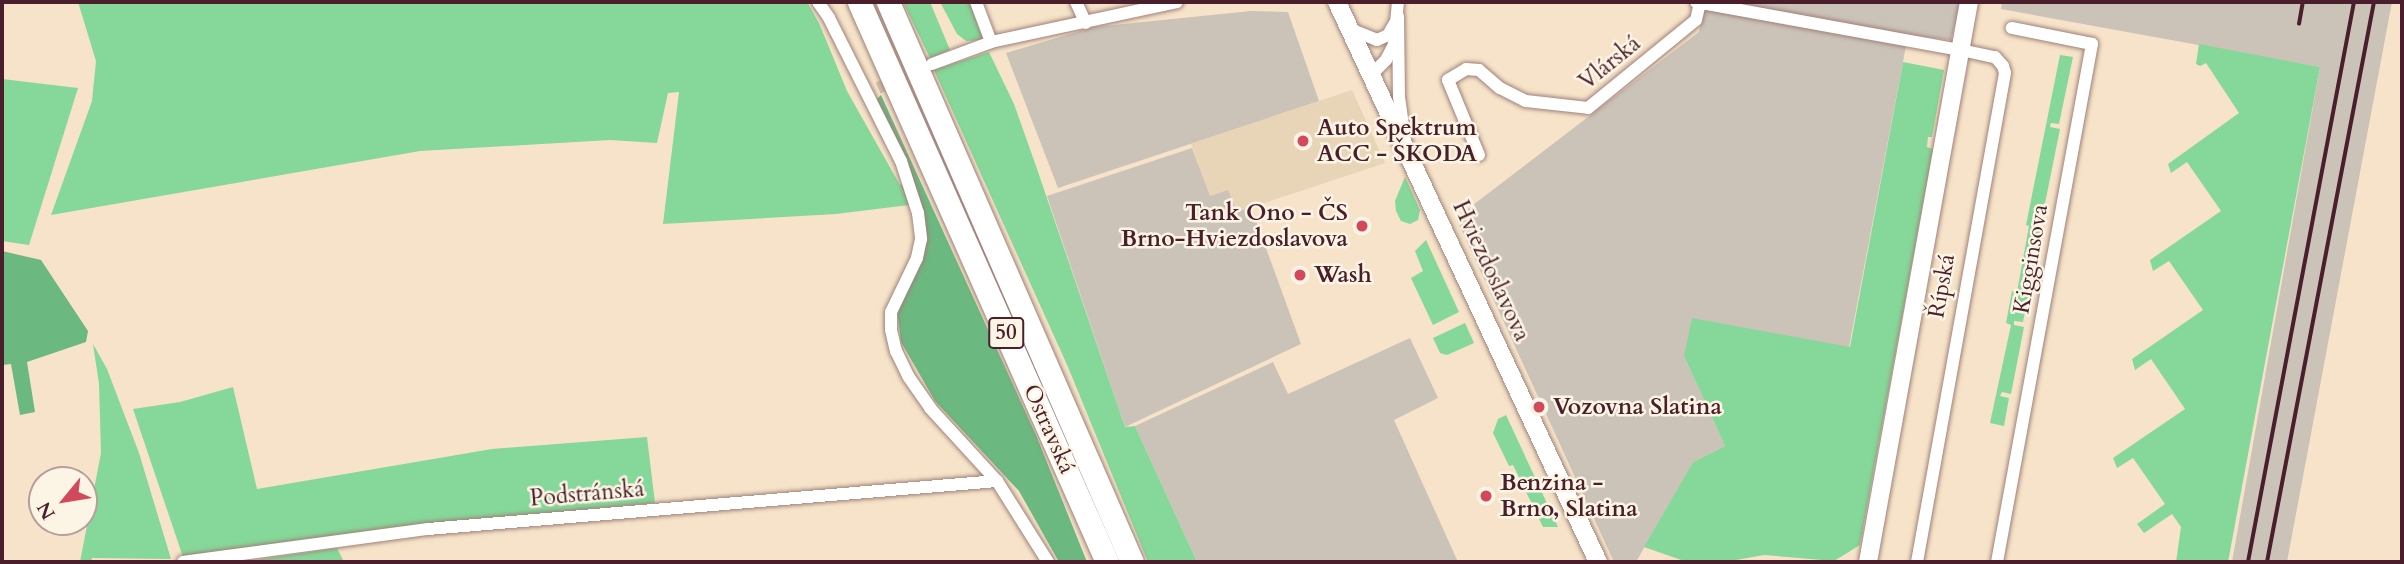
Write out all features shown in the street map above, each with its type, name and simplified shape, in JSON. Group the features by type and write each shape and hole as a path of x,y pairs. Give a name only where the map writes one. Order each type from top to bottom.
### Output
{"highway":[{"name":"Ostravská","path":"859,2 1105,558"},
{"name":"Ostravská","path":"888,2 1132,562"}],"main road":[{"name":"Hviezdoslavova","path":"1337,2 1598,562"},
{"name":"Řípská","path":"1868,562 1969,2"}],"street":[{"path":"818,2 873,90 901,161 919,226 917,258 891,312 891,330 896,351 908,376 930,408 997,481 1048,562"},
{"path":"976,2 991,42"},
{"path":"1076,2 1086,23"},
{"path":"932,64 991,42 1177,2"},
{"path":"1398,2 1399,97 1406,149"},
{"name":"Vlárská","path":"1479,155 1448,80 1466,69 1479,70 1500,88 1526,101 1588,108 1696,20 1698,2 1961,50"},
{"path":"1350,29 1377,40 1388,36 1398,16"},
{"path":"1372,74 1392,50 1398,16"},
{"name":"Kigginsova","path":"1997,562 2092,44 2011,28"},
{"name":"Řípská","path":"1917,562 2005,73 1995,57 1961,50"},
{"name":"Podstránská","path":"183,562 428,529 997,481"}],"shaded area":[{"path":"1705,2 1961,2 1951,40 1908,35 1849,347 1684,356 1725,446 1693,462 1636,562 1614,562 1456,218 1699,32"},
{"path":"2002,2 2392,2 2287,562 2232,562 2320,67 2001,9"},
{"path":"1251,11 1288,12 1319,101 1058,188 1006,53 1094,27"},
{"path":"1352,90 1385,163 1237,212 1210,197 1191,144"},
{"path":"1192,148 1210,196 1228,190 1237,212 1251,207 1301,344 1125,427 1047,196"},
{"path":"1410,338 1438,398 1394,420 1458,562 1197,562 1135,426 1273,362 1288,394"}],"green space":[{"path":"78,2 807,2 819,23 847,91 900,185 904,184 909,205 836,214 663,224 679,92 668,93 657,143 610,140 420,151 51,215 92,101 96,61"},
{"path":"903,2 930,2 950,50 930,58"},
{"path":"940,2 970,2 985,40 966,41 957,34"},
{"path":"2199,44 2320,67 2228,562 2176,562 2181,527 2172,514 2144,533 2137,524 2165,504 2133,458 2117,468 2113,458 2185,409 2151,359 2135,370 2132,359 2203,310 2169,261 2153,271 2150,260 2221,211 2187,162 2171,173 2168,164 2239,113 2206,63 2200,66 2196,64"},
{"path":"989,52 1014,104 1125,427 1135,426 1197,562 1148,562 1068,367 934,70"},
{"path":"2060,55 2073,57 2059,124 2051,123 2050,127 2060,129 2041,223 2032,222 2032,226 2042,228 2023,322 2014,321 2014,325 2024,327 2011,394 2002,392 2000,396 2009,398 2004,426 1990,423 2011,325 2006,323 2012,291 2017,292 2029,226 2026,225"},
{"path":"1903,62 1944,70 1932,137 1928,137 1927,147 1933,149 1860,545 1834,561 1764,555 1725,562 1687,562 1644,547 1693,462 1725,446 1684,356 1692,318 1850,347"},
{"path":"2,79 78,88 29,245 2,241"},
{"path":"881,95 1036,435 1087,562 1059,562 1019,491 935,401 901,342 897,310 923,260 923,215 877,99"},
{"path":"1405,177 1420,210 1418,220 1410,224 1401,221 1396,211 1395,201"},
{"path":"1426,240 1459,312 1433,325 1411,278 1423,271 1415,251"},
{"path":"2,251 41,260 88,331 86,342 27,362 35,412 20,415 11,364 2,365"},
{"path":"1465,323 1474,343 1447,355 1440,353 1433,338"},
{"path":"93,344 107,369 139,453 171,559 92,558 91,562 80,562 85,536 98,536 98,469 101,453 99,384"},
{"path":"233,387 257,489 492,449 647,437 655,503 372,531 183,557 133,409 180,402"},
{"path":"1506,415 1558,527 1543,527 1513,465 1509,466 1493,433 1498,419"},
{"path":"337,548 344,562 243,562"}],"tunnel":[{"path":"878,88 923,68"}],"railway":[{"path":"2299,24 2303,2"},
{"path":"2248,562 2354,2"},
{"path":"2267,562 2374,2"}],"place":[{"name":"Auto Spektrum ACC - ŠKODA","path":"1303,141"},
{"name":"Tank Ono - ČS Brno-Hviezdoslavova","path":"1362,226"},
{"name":"Wash","path":"1300,275"},
{"name":"Vozovna Slatina","path":"1539,407"},
{"name":"Benzina - Brno, Slatina","path":"1486,496"}]}
